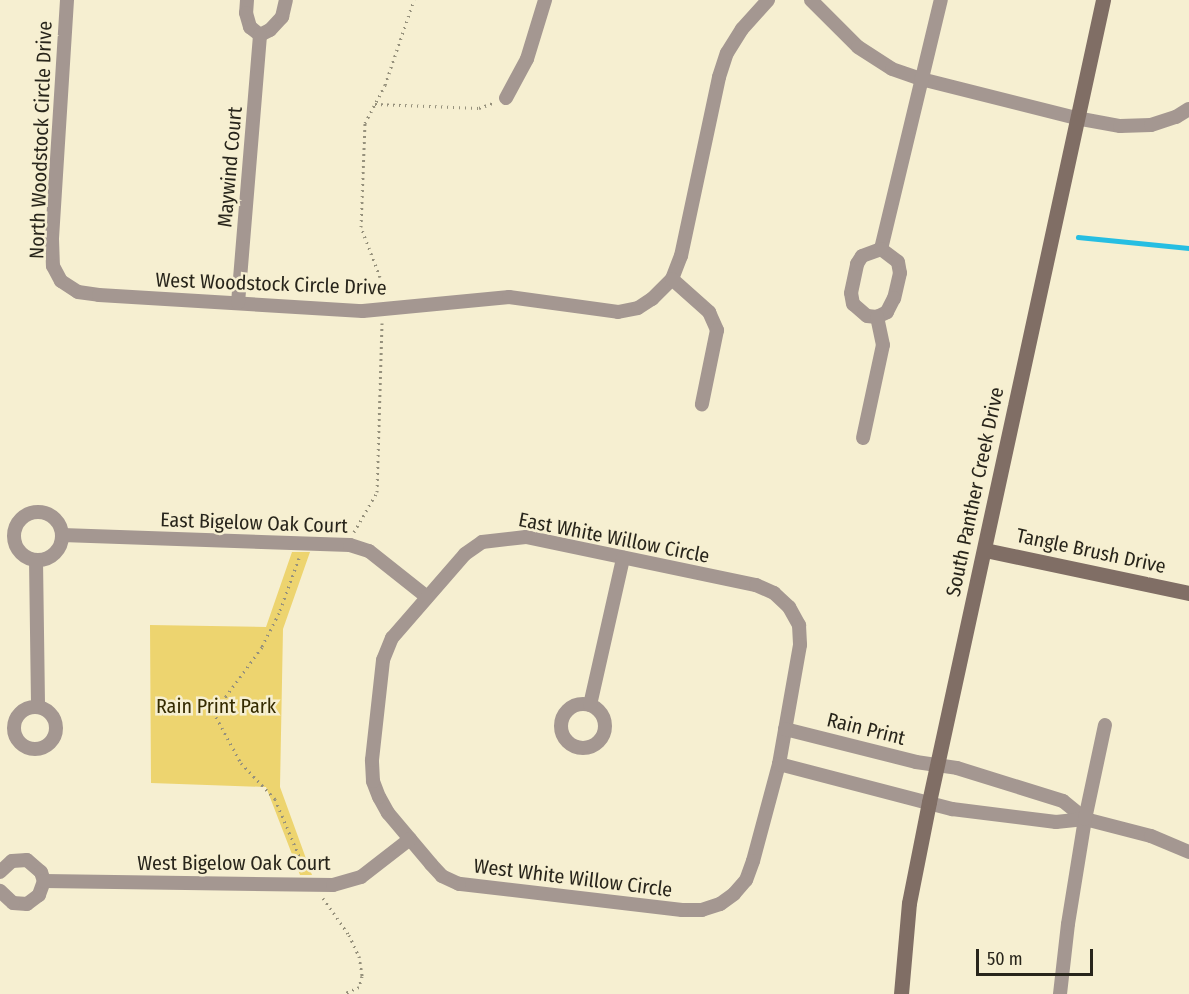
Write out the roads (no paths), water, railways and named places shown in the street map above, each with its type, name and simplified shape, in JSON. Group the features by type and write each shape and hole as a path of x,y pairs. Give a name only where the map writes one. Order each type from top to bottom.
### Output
{"street":[{"name":"North Woodstock Circle Drive","path":"61,281 53,266 52,239 67,0"},
{"path":"247,0 246,13 250,27 260,35 270,30 282,17 286,0"},
{"path":"506,98 527,58 545,0"},
{"name":"West Woodstock Circle Drive","path":"61,281 78,292 99,296 314,309 382,310 508,297 618,312 638,308 652,299 672,279 681,256 718,77 727,52 742,29 768,0"},
{"path":"811,0 858,47 892,69 921,79 1076,118 1120,126 1151,125 1176,117 1189,109"},
{"path":"881,249 941,0"},
{"name":"South Panther Creek Drive","path":"901,994 909,903 1103,0"},
{"name":"Maywind Court","path":"238,303 260,35"},
{"path":"881,249 898,262 900,273 891,305 887,312 877,317 860,312 853,304 851,293 857,264 862,256 881,249"},
{"path":"672,279 709,312 717,330 702,404"},
{"path":"862,438 884,345 877,317"},
{"path":"40,512 56,520 62,536 61,545 53,556 36,560 21,552 15,541 16,528 25,516 40,512"},
{"name":"East Bigelow Oak Court","path":"62,536 350,545 369,551 427,597"},
{"name":"East White Willow Circle","path":"376,723 383,660 392,638 465,554 482,542 526,537 756,585 774,593 789,607 799,625 800,645 779,764"},
{"name":"Tangle Brush Drive","path":"985,550 1189,593"},
{"path":"590,705 623,558"},
{"path":"36,560 38,707"},
{"name":"West White Willow Circle","path":"376,723 372,760 373,781 388,813 442,876 459,884 682,910 702,910 720,904 734,894 746,880 779,764"},
{"path":"1060,994 1068,924 1085,819 1105,725"},
{"name":"Rain Print","path":"785,729 957,768 1063,801 1085,819"},
{"path":"779,764 952,809 1056,822 1085,819 1151,836 1189,852"},
{"name":"West Bigelow Oak Court","path":"44,880 333,885 361,877 410,839"},
{"path":"0,872 12,861 27,860 41,872 44,880 39,895 27,904 13,903 0,891"}],"waterway":[{"path":"1078,237 1189,248"}],"park label":[{"name":"Rain Print Park","path":"216,706"}]}
